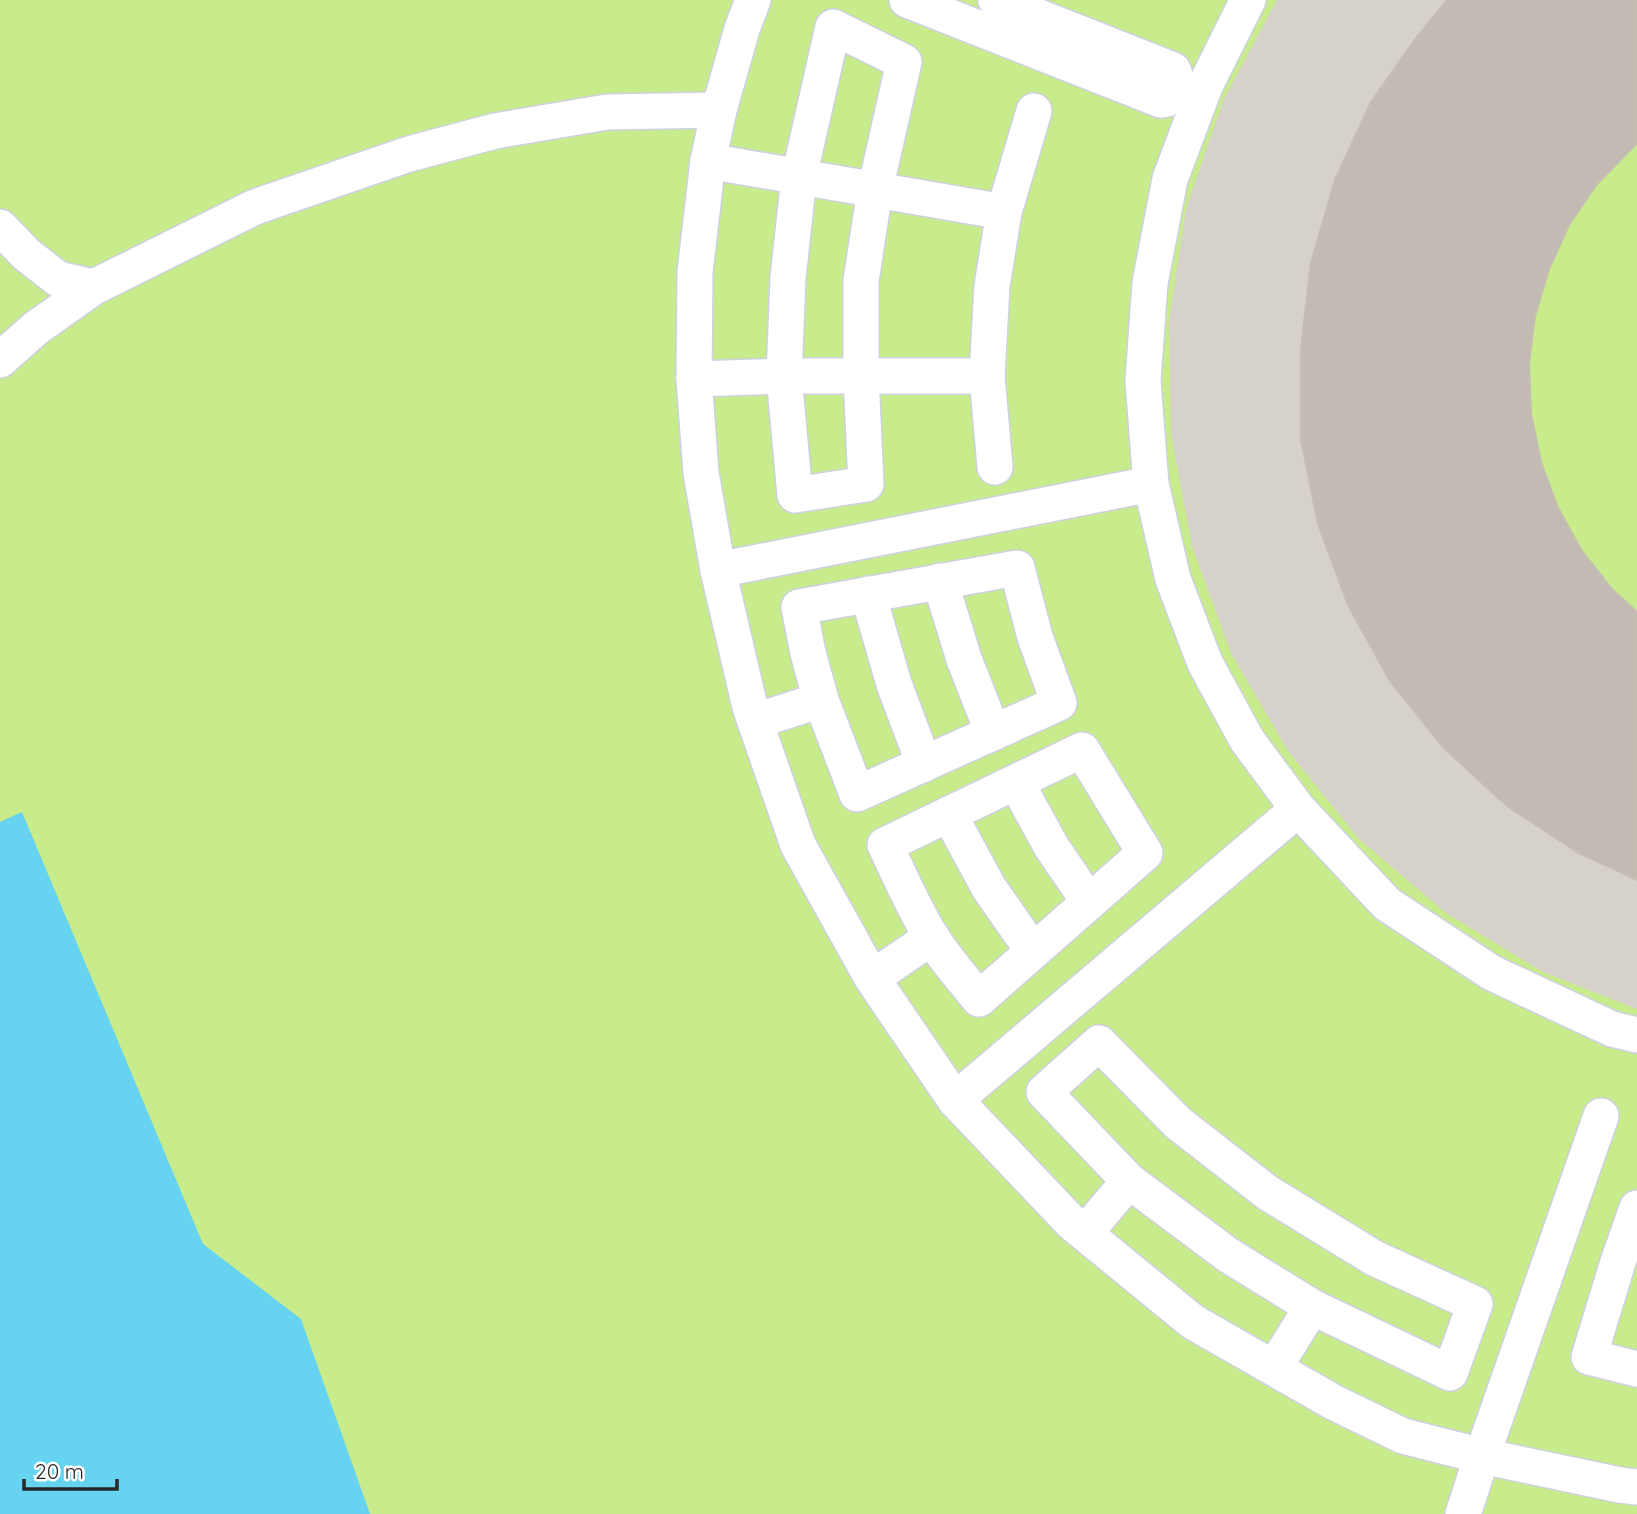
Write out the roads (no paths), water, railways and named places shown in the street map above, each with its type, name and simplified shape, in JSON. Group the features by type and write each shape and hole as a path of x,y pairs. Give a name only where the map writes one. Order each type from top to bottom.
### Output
{"lane":[{"path":"753,0 719,110 708,161 695,272 694,379 701,473 718,570 755,721 798,845 872,978 955,1100 1072,1223 1193,1322 1333,1402 1403,1436 1482,1456 1637,1487"},
{"path":"907,0 1161,100 1166,99 1175,75 1173,70 996,0"},
{"path":"1248,0 1205,86 1170,179 1150,283 1143,381 1151,484 1173,579 1205,663 1247,740 1298,809 1387,904 1492,973 1612,1029 1637,1035"},
{"path":"833,27 904,62 875,190 861,281 861,376 866,484 794,495 783,376 788,278 799,177 833,27"},
{"path":"0,360 36,328 94,287 254,207 409,154 495,131 607,112 719,110"},
{"path":"995,467 988,376 992,286 1004,212 1034,111"},
{"path":"708,161 1004,212"},
{"path":"0,227 26,254 58,279 94,287"},
{"path":"694,379 988,376"},
{"path":"718,570 1151,484"},
{"path":"1017,568 1035,636 1059,703 857,794 821,700 799,607 940,581 1017,568"},
{"path":"940,581 964,659 993,733"},
{"path":"869,594 894,684 924,764"},
{"path":"755,721 821,700"},
{"path":"1082,750 1145,853 979,999 932,937 885,845 949,814 1082,750"},
{"path":"1016,782 1051,846 1089,902"},
{"path":"955,1100 1298,809"},
{"path":"949,814 989,888 1033,951"},
{"path":"872,978 932,937"},
{"path":"1099,1043 1178,1123 1268,1193 1374,1258 1475,1304 1450,1373 1312,1307 1228,1255 1129,1181 1044,1091 1099,1043"},
{"path":"1463,1514 1601,1116"},
{"path":"1085,1233 1129,1181"},
{"path":"1637,1208 1627,1264 1589,1357 1637,1369"},
{"path":"1274,1368 1312,1307"}],"water":[{"path":"22,812 203,1244 301,1319 370,1514 0,1514 0,822"}]}
